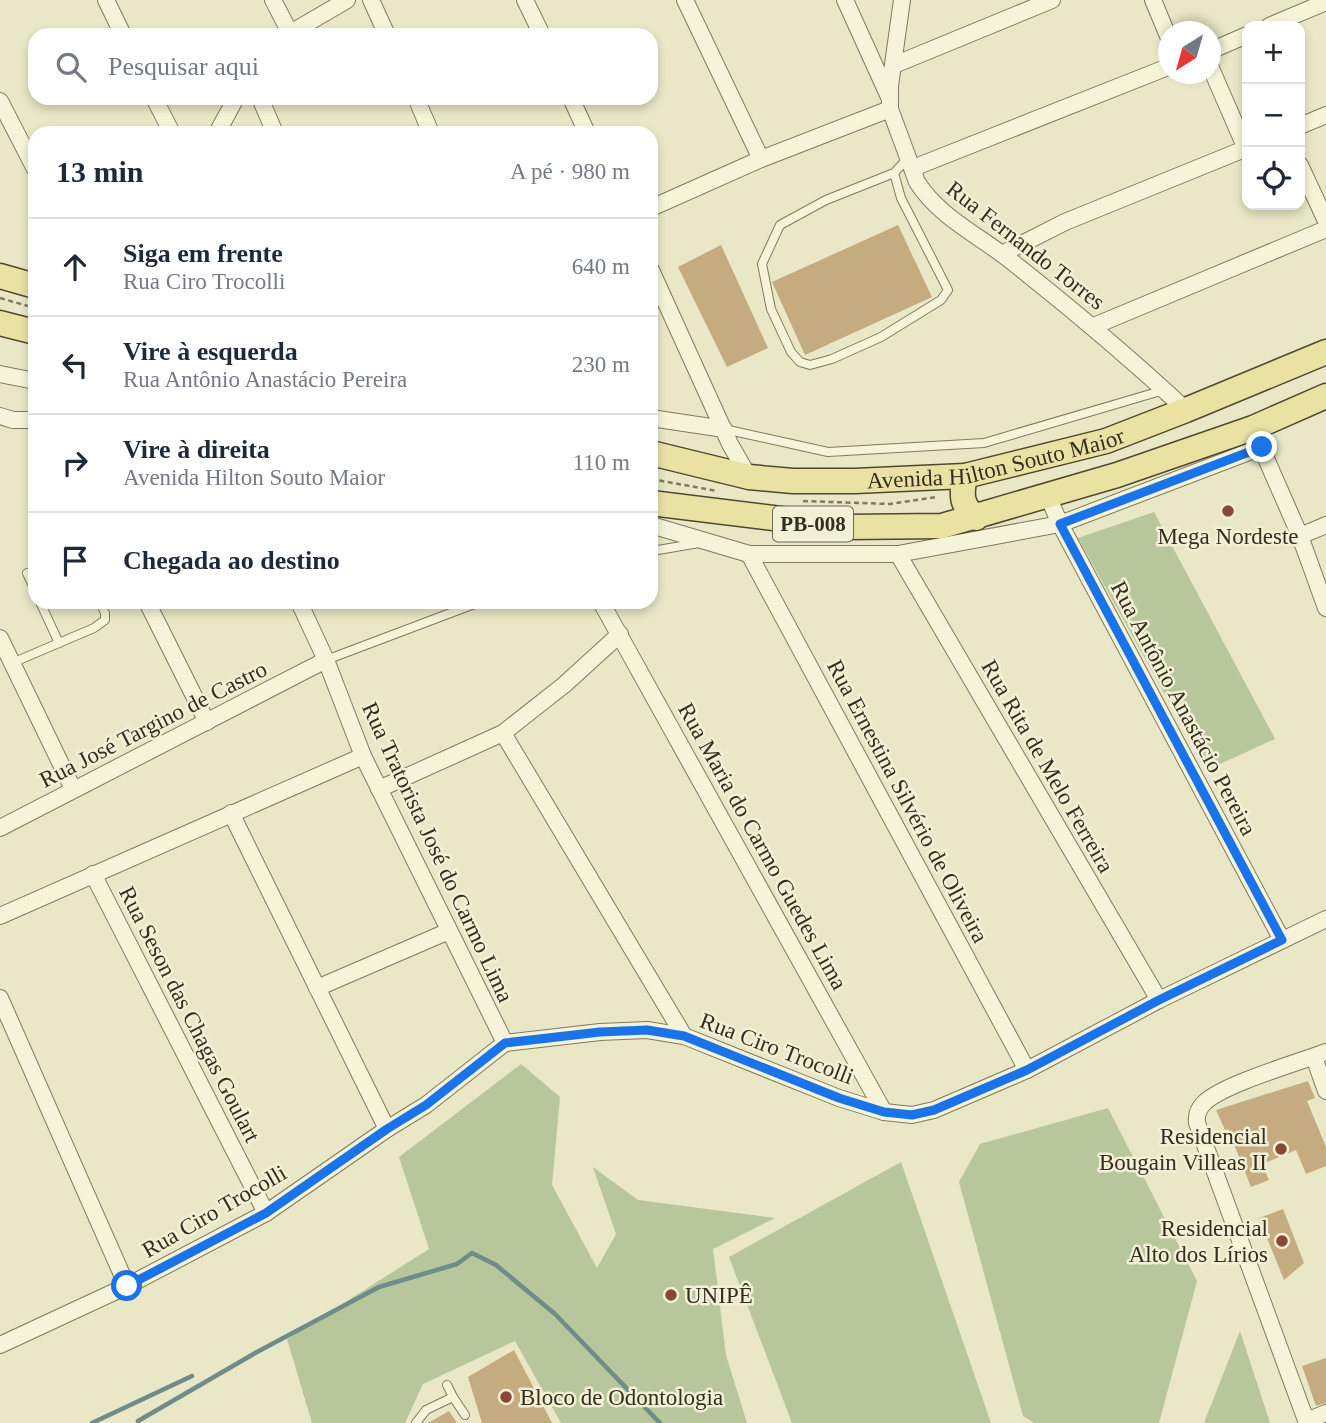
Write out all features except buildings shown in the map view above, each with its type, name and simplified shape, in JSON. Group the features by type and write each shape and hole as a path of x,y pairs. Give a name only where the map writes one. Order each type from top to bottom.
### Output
{"main road":[{"path":"0,276 28,284"},
{"path":"0,323 28,330"},
{"name":"Avenida Hilton Souto Maior","path":"658,455 749,477 793,481 965,476 1106,441 1326,352"},
{"name":"Avenida Hilton Souto Maior","path":"658,504 847,527 942,526 1257,437 1326,396"},
{"path":"965,476 962,489 964,505 976,518"}],"street":[{"path":"106,0 120,28"},
{"path":"273,0 286,28"},
{"path":"299,28 346,0"},
{"path":"371,0 384,28"},
{"path":"525,0 539,28"},
{"path":"685,0 761,159"},
{"path":"658,205 890,104 845,0"},
{"name":"Rua Fernando Torres","path":"902,0 890,104 924,193 1094,326 1186,410"},
{"path":"894,65 1052,0"},
{"path":"1153,0 1162,21"},
{"path":"1281,21 1326,2"},
{"path":"1221,46 1242,37"},
{"path":"911,163 1158,71"},
{"path":"1218,84 1246,147"},
{"path":"0,101 6,128 28,159"},
{"path":"158,105 168,126"},
{"path":"221,126 232,105"},
{"path":"263,105 272,126"},
{"path":"419,105 429,126"},
{"path":"574,105 584,126"},
{"path":"1305,124 1326,115"},
{"path":"1002,254 1065,222 1242,151"},
{"path":"1305,176 1326,221"},
{"path":"1094,326 1326,229"},
{"path":"658,285 749,477"},
{"path":"0,374 28,380"},
{"path":"0,416 13,420 28,420"},
{"path":"658,419 724,429"},
{"path":"1257,437 1300,536 1326,608"},
{"name":"Avenida Hilton Souto Maior","path":"658,527 749,554 898,554 1060,524 1257,437"},
{"name":"Rua Antônio Anastácio Pereira","path":"1048,496 1060,524 1282,940"},
{"path":"1300,536 1326,524"},
{"name":"Rua Ernestina Silvério de Oliveira","path":"749,554 1027,1070"},
{"name":"Rua Rita de Melo Ferreira","path":"898,554 1159,1000"},
{"path":"150,609 207,722"},
{"name":"Rua Tratorista José do Carmo Lima","path":"302,609 326,660 363,755 505,1043"},
{"name":"Rua Maria do Carmo Guedes Lima","path":"605,609 884,1112"},
{"path":"379,789 503,733 564,685 620,634"},
{"path":"0,638 74,789"},
{"name":"Rua José Targino de Castro","path":"0,828 326,660"},
{"path":"503,733 684,1036"},
{"path":"0,916 363,755"},
{"path":"231,813 387,1129"},
{"name":"Rua Seson das Chagas Goulart","path":"93,874 266,1213"},
{"name":"Rua Ciro Trocolli","path":"0,1344 127,1286 266,1213 426,1105 505,1043 600,1032 647,1030 684,1036 839,1098 884,1112 912,1115 934,1110 1027,1070 1159,1000 1326,919"},
{"path":"317,988 449,931"},
{"path":"0,998 127,1286"},
{"path":"1326,1091 1320,1054 1226,1089 1205,1101 1196,1115 1306,1422 1326,1413"}],"lane":[{"path":"894,173 901,198 948,290 941,300 881,337 832,359 810,365 800,362 791,352 771,309 762,264 780,225 826,200 894,173 911,163"},
{"path":"724,429 828,452 984,443 1164,390"},
{"path":"658,550 709,542"},
{"path":"43,609 58,643"},
{"path":"12,663 94,628 105,620 103,609"},
{"path":"326,660 464,609"},
{"path":"447,1385 465,1415"},
{"path":"416,1423 426,1410 453,1397"}],"path":[{"path":"0,298 28,306"}],"green space":[{"path":"1154,512 1275,739 1207,770 1078,538"},
{"path":"521,1064 560,1097 552,1185 597,1268 616,1234 593,1167 638,1200 775,1218 713,1249 726,1355 747,1423 561,1423 515,1341 423,1384 405,1423 312,1423 287,1339 429,1249 399,1157"},
{"path":"1108,1108 1197,1281 1159,1423 1034,1423 1023,1416 959,1182 980,1144"},
{"path":"901,1162 991,1423 792,1423 729,1257"},
{"path":"1240,1331 1270,1423 1204,1423"}],"waterway":[{"path":"138,1421 257,1352 379,1287 457,1264 472,1253 496,1265 555,1314 660,1423"},
{"path":"92,1423 192,1376"}],"place":[{"name":"Mega Nordeste","path":"1228,511"},
{"name":"Residencial Bougain Villeas II","path":"1281,1149"},
{"name":"Residencial Alto dos Lírios","path":"1282,1241"},
{"name":"UNIPÊ","path":"671,1295"},
{"name":"Bloco de Odontologia","path":"506,1397"}],"route":[{"path":"127,1286 266,1213 426,1105 505,1043 555,1036 647,1030 684,1036 839,1098 884,1112 912,1115 934,1110 1027,1070 1159,1000 1282,940 1060,524 1262,447"}]}
